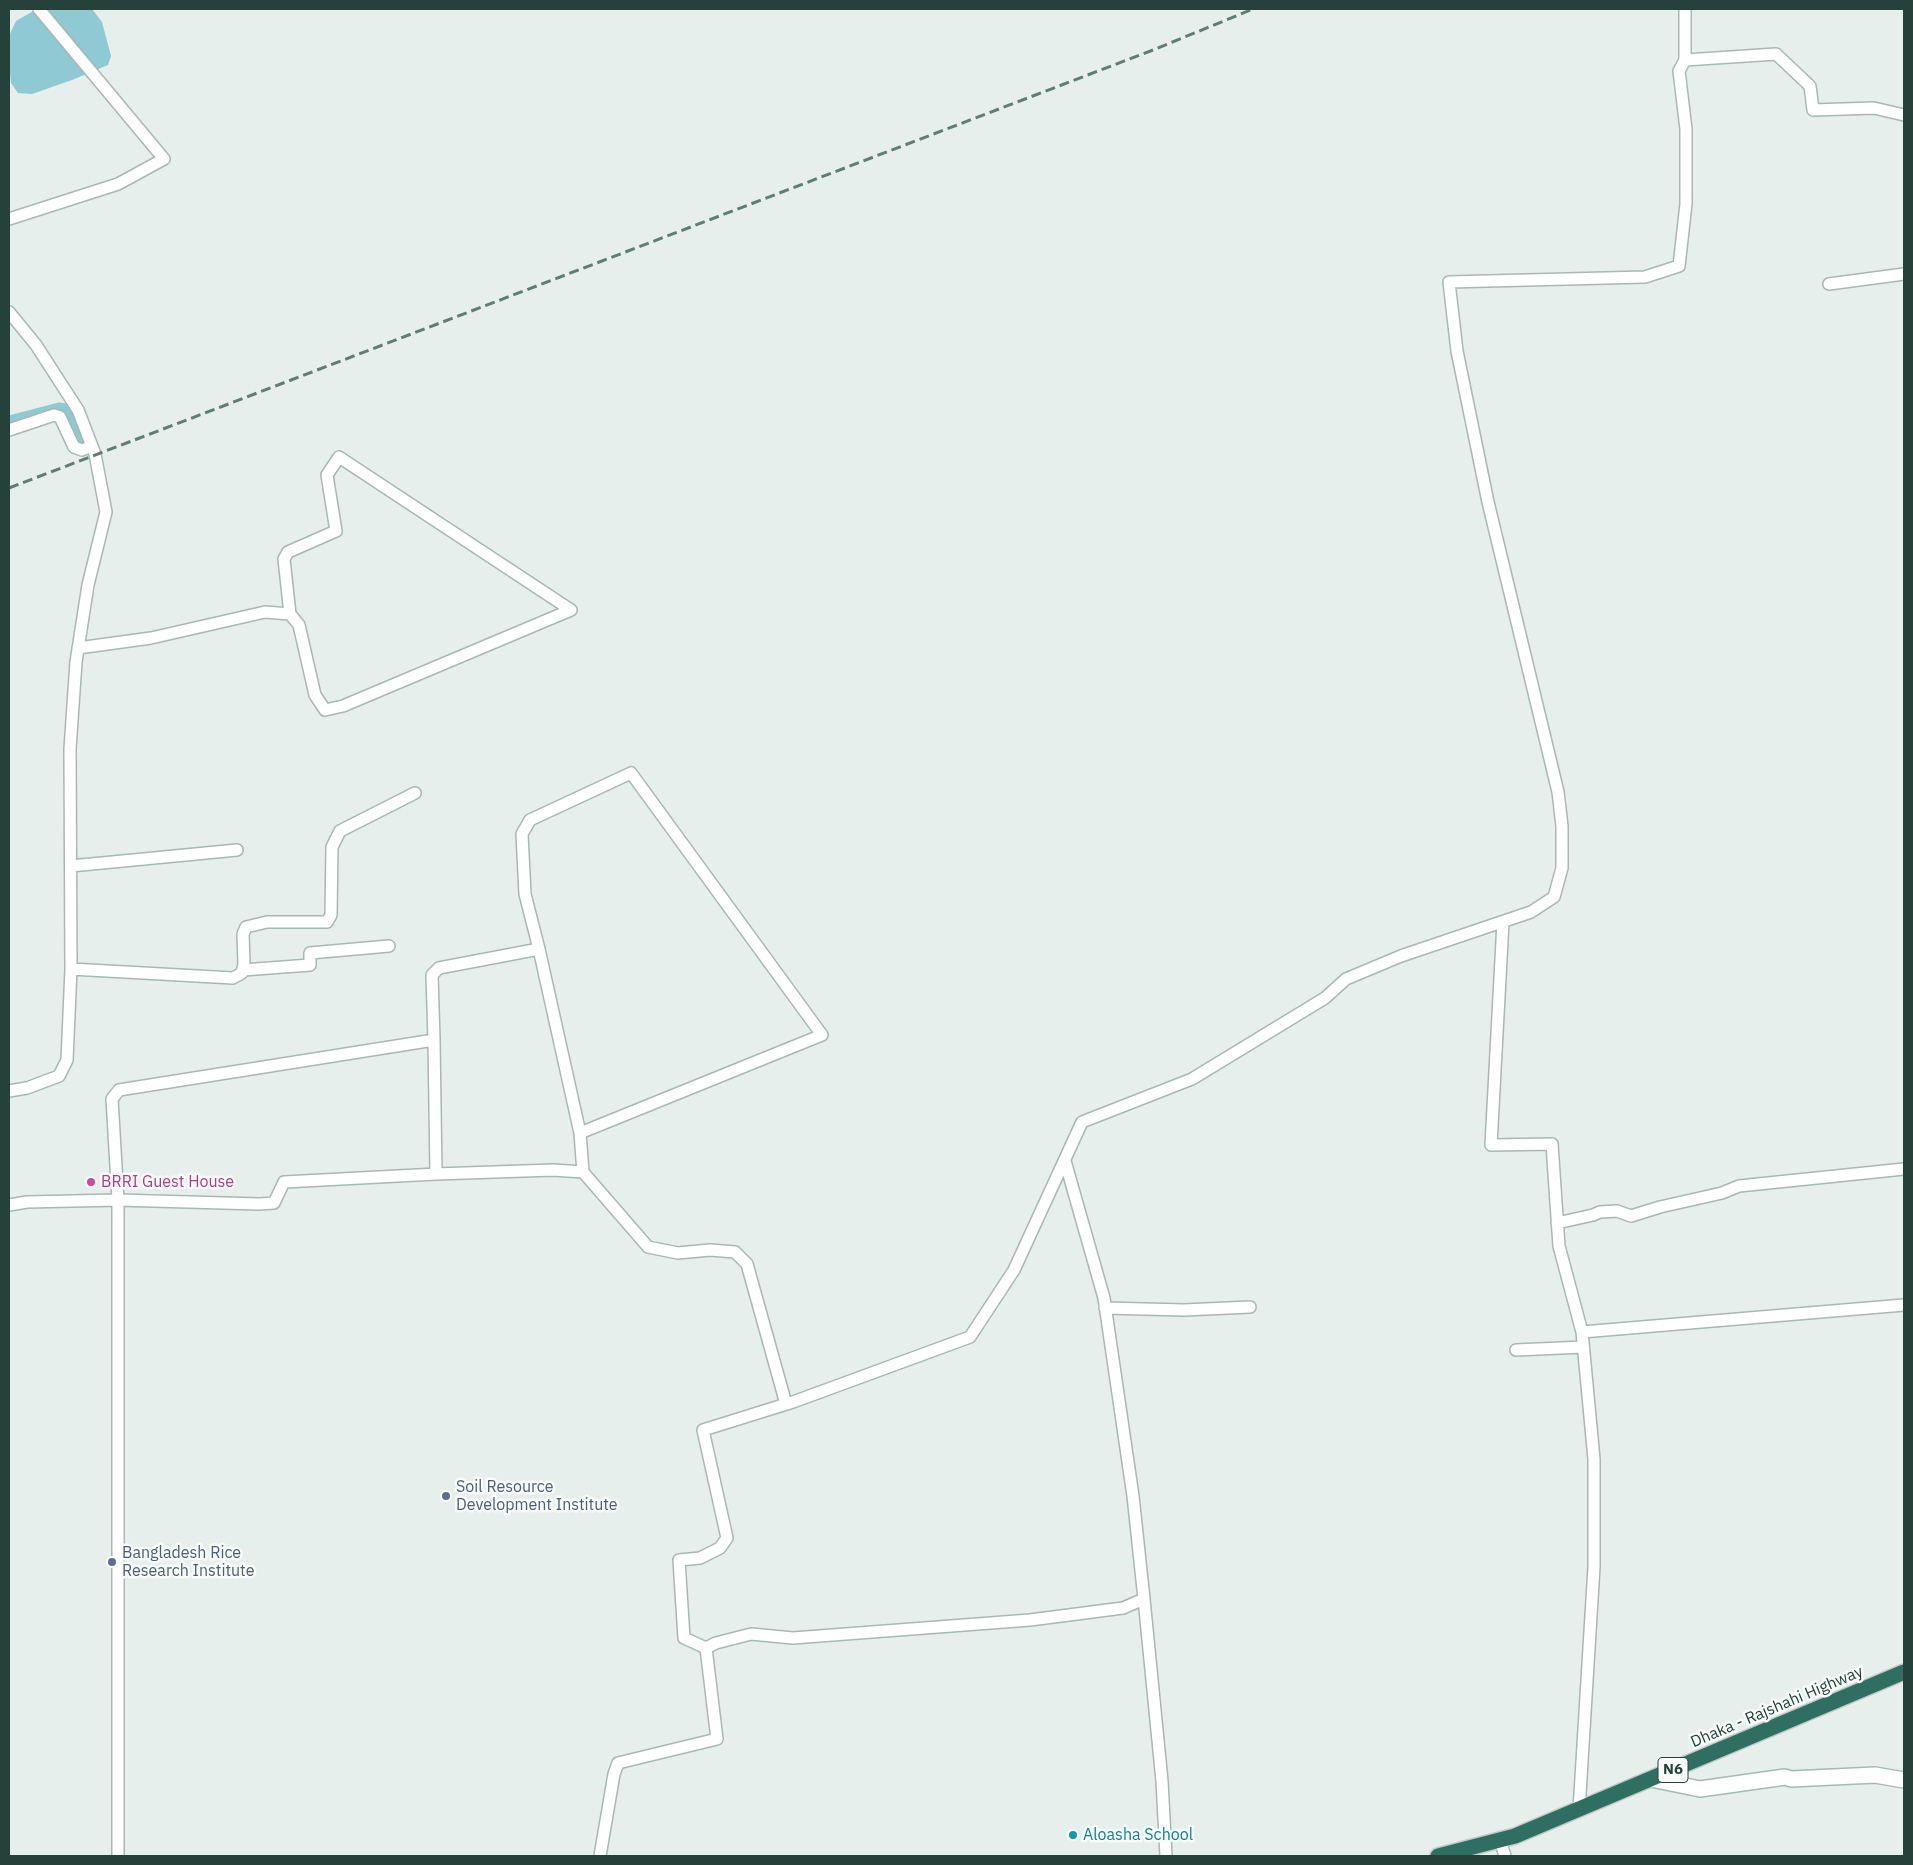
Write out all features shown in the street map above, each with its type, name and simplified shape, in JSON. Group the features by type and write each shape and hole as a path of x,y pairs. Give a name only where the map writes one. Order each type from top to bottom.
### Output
{"highway":[{"name":"Dhaka - Rajshahi Highway","path":"1438,1856 1516,1836 1904,1672"}],"street":[{"path":"9,219 118,184 164,159 39,9"},
{"path":"706,1648 684,1638 679,1560 700,1558 720,1548 727,1538 703,1430 786,1404 970,1337 1014,1270 1082,1122 1192,1079 1325,998 1346,979 1402,956 1531,912 1554,897 1562,868 1562,826 1558,792 1488,502 1457,351 1449,282 1645,277 1680,266 1686,204 1686,129 1679,71 1685,60 1685,9"},
{"path":"1685,60 1776,54 1810,86 1814,110 1874,108 1904,115"},
{"path":"1829,284 1904,274"},
{"path":"9,312 36,345 78,410 92,446 106,512 88,585 78,648 70,749 72,968 66,1060 59,1076 27,1088 9,1091"},
{"path":"9,430 54,415 60,417 74,447 82,450 92,446"},
{"path":"78,648 151,638 265,612 290,614 299,625 315,695 325,710 343,706 571,610 339,457 327,475 336,531 288,552 284,559 290,614"},
{"path":"580,1133 822,1035 631,773 530,820 522,834 526,894 580,1133 583,1172 648,1247 678,1253 710,1250 735,1252 747,1264 786,1404"},
{"path":"72,968 233,978 242,973 243,970 244,934 246,927 267,922 327,922 331,915 332,847 340,831 415,794"},
{"path":"71,866 237,850"},
{"path":"1503,922 1492,1145 1552,1144 1559,1246 1582,1332 1594,1459 1594,1567 1579,1810"},
{"path":"243,970 310,965 310,953 389,946"},
{"path":"436,1174 432,975 439,968 538,949"},
{"path":"118,1856 118,1200 112,1099 119,1090 434,1040"},
{"path":"1065,1161 1105,1308 1132,1496 1144,1599 1162,1781 1166,1856"},
{"path":"1558,1223 1600,1212 1617,1211 1631,1216 1660,1207 1722,1193 1739,1186 1904,1169"},
{"path":"9,1205 27,1202 118,1200 259,1204 274,1203 284,1182 553,1170 583,1172"},
{"path":"1582,1332 1904,1305"},
{"path":"1105,1308 1184,1310 1250,1308"},
{"path":"1516,1350 1584,1347"},
{"path":"706,1648 716,1643 751,1634 793,1638 1030,1620 1123,1608 1144,1599"},
{"path":"600,1856 614,1774 618,1763 717,1739 706,1648"},
{"path":"1651,1779 1700,1789 1785,1777 1791,1779 1874,1775 1904,1780"},
{"path":"1500,1840 1505,1856"}],"water":[{"path":"37,9 92,9 102,22 111,56 108,65 32,94 18,93 11,83 9,36 16,21"}],"waterway":[{"path":"9,421 59,408 65,409 82,441"}],"railway":[{"path":"9,488 1153,50 1253,9"}],"place":[{"name":"BRRI Guest House","path":"91,1182"},
{"name":"Soil Resource Development Institute","path":"446,1496"},
{"name":"Bangladesh Rice Research Institute","path":"112,1562"},
{"name":"Aloasha School","path":"1073,1835"}]}
